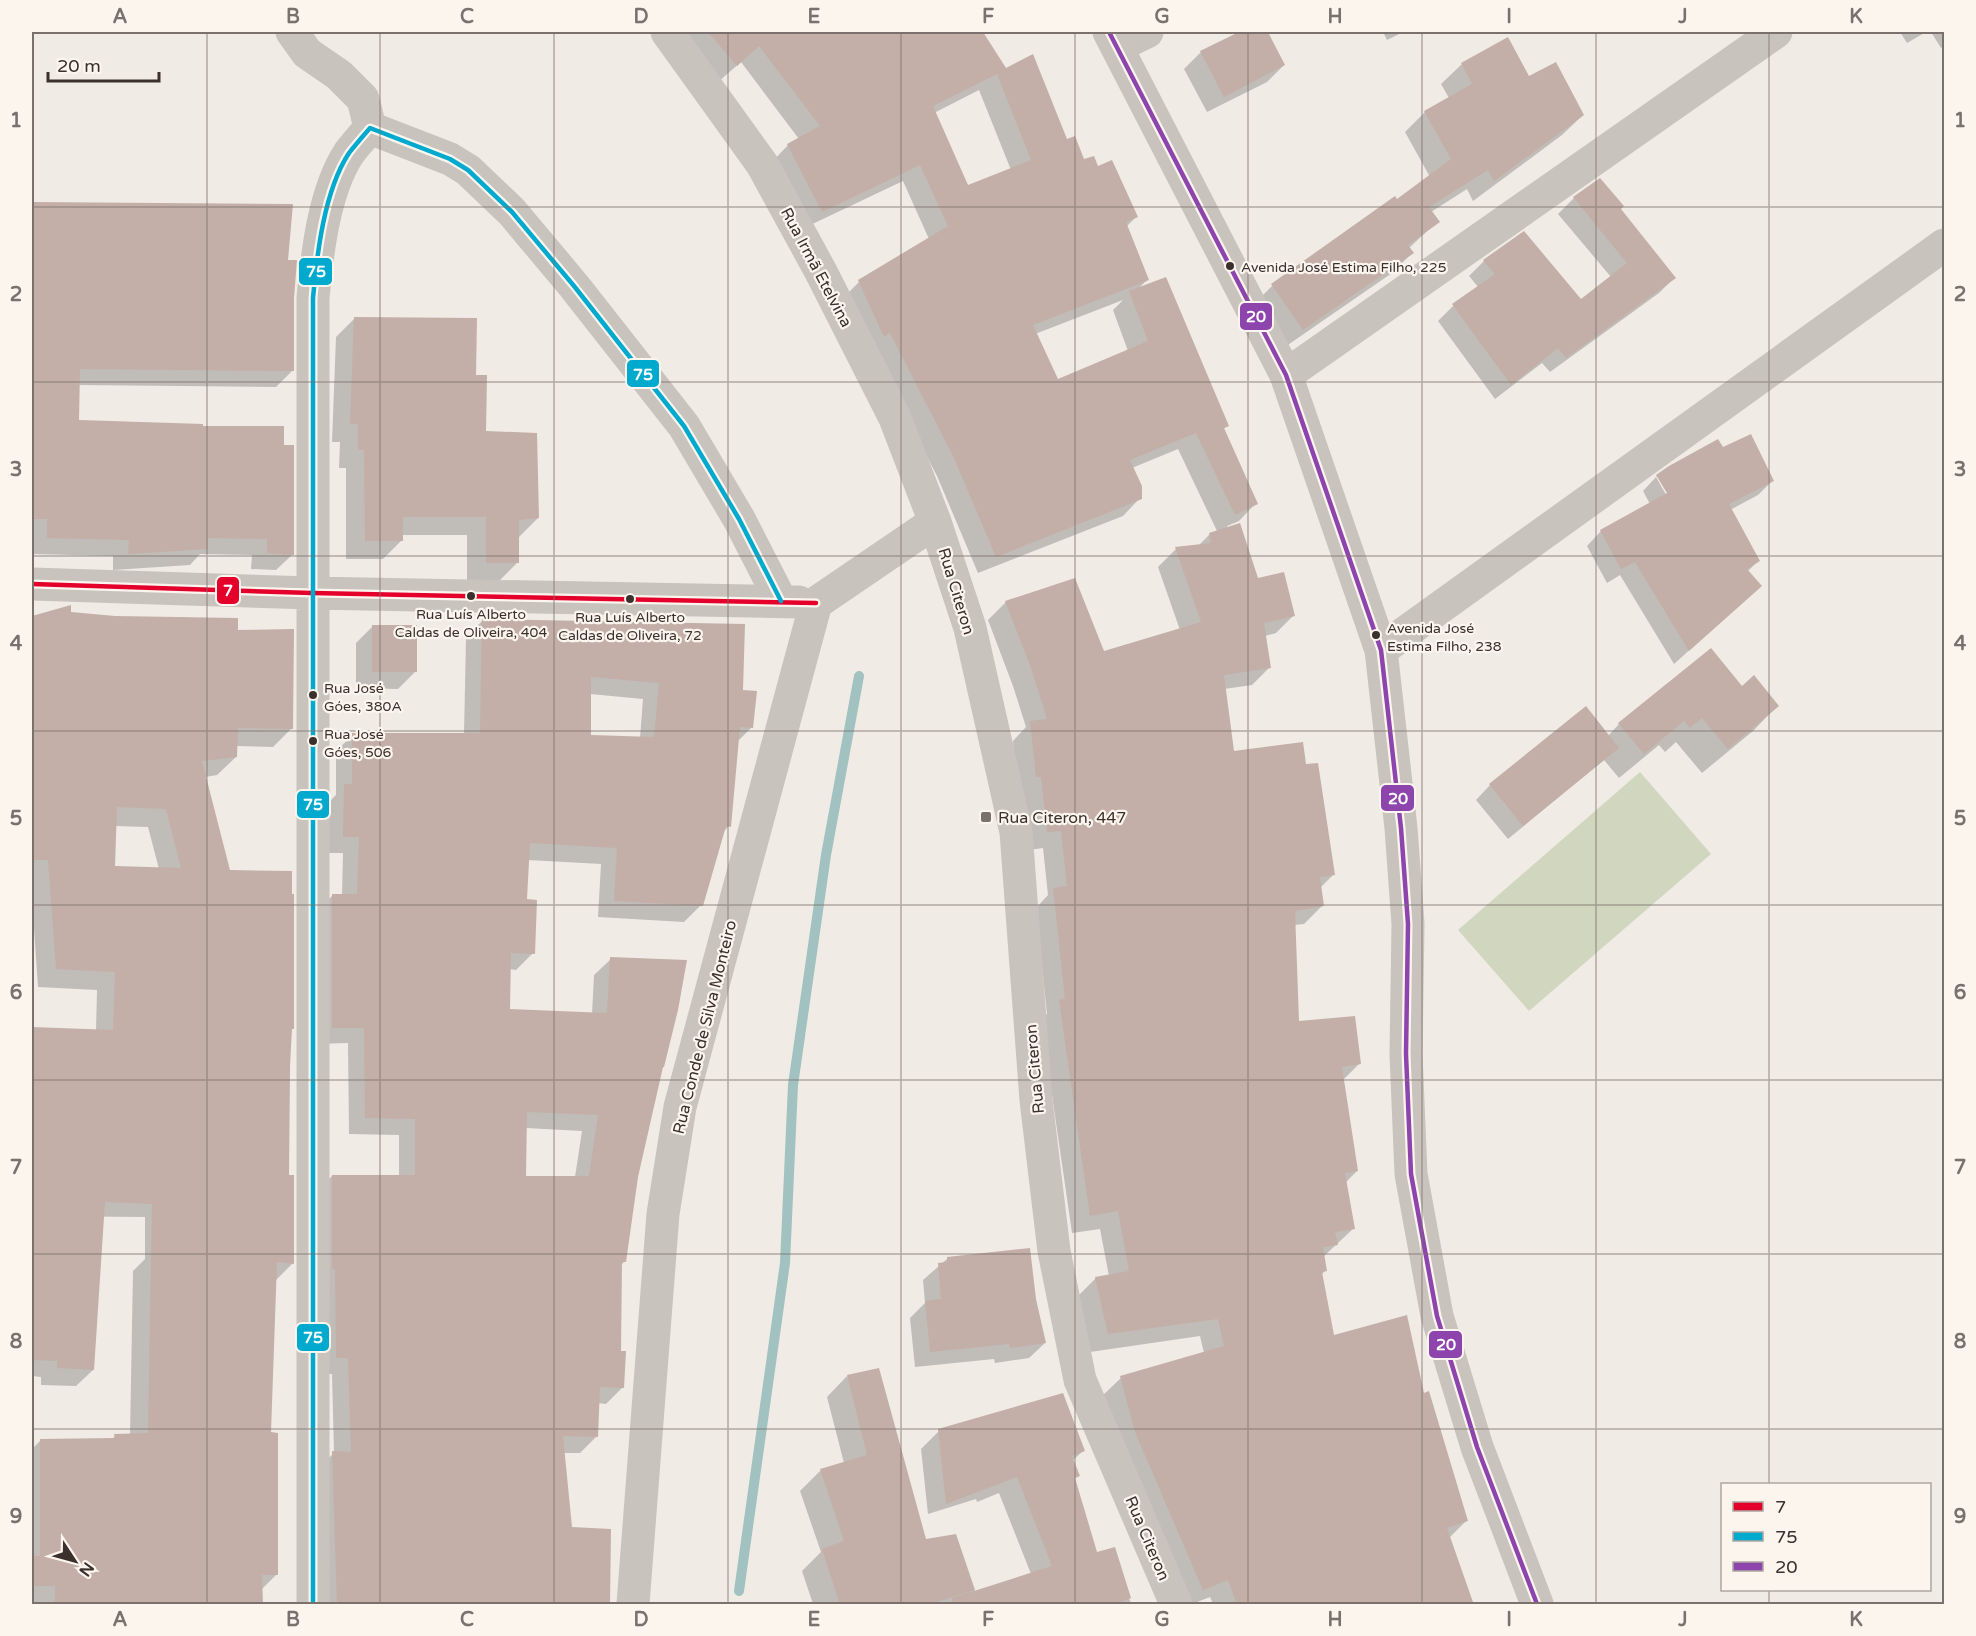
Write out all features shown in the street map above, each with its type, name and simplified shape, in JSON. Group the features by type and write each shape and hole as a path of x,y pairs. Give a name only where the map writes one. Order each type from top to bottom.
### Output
{"street":[{"path":"292,32 306,53 339,75 363,99 370,128"},
{"name":"Rua Irmã Etelvina","path":"667,32 767,173 821,272 895,418 935,522"},
{"path":"1147,32 1113,39 1286,375 1381,650 1401,828 1408,924 1406,1054 1411,1174 1437,1317 1477,1447 1537,1605"},
{"path":"1286,375 1776,32"},
{"path":"313,1605 313,298 317,245 333,187 348,154 370,128"},
{"path":"370,128 450,159 468,170 512,212 574,286 684,426 739,519 781,601"},
{"path":"1381,650 1944,245"},
{"path":"32,584 312,593 816,603 935,522"},
{"name":"Rua Citeron","path":"935,522 970,628 1016,832 1036,1100 1054,1251 1080,1380 1176,1605"},
{"name":"Rua Conde de Silva Monteiro","path":"633,1605 663,1214 680,1107 816,603"}],"green space":[{"path":"1640,772 1711,854 1529,1011 1458,930"}],"building":[{"path":"708,32 983,32 1006,68 1033,54 1067,139 1075,136 1084,159 1094,156 1098,166 1112,160 1138,217 1126,222 1149,280 1033,325 1058,379 1148,341 1129,291 1166,277 1229,426 1224,428 1258,504 1235,515 1196,433 1130,460 1142,486 1142,499 996,557 954,458 890,333 884,337 858,280 948,226 920,165 822,212 787,144 820,126 759,46 737,66","holes":["997,74 1031,160 968,185 933,106"]},
{"path":"1239,32 1268,32 1285,65 1224,97 1200,51"},
{"path":"1508,37 1529,76 1556,62 1584,115 1494,181 1488,170 1429,207 1440,222 1408,245 1414,253 1303,330 1271,284 1395,196 1397,199 1451,159 1424,111 1472,84 1461,63"},
{"path":"1600,178 1624,206 1621,209 1676,278 1566,358 1558,348 1511,385 1452,304 1495,274 1483,260 1524,231 1581,299 1627,263 1573,197"},
{"path":"32,202 293,204 288,260 297,260 294,298 294,371 80,369 79,420 203,424 203,426 284,426 284,445 294,445 294,555 267,553 267,539 208,538 208,549 128,554 129,540 47,538 47,519 32,519"},
{"path":"354,317 477,318 476,375 487,375 486,431 537,433 539,518 519,520 519,563 486,563 486,517 403,517 403,541 365,541 364,450 358,450 358,424 350,424"},
{"path":"1751,434 1774,481 1729,504 1760,561 1747,569 1762,586 1689,651 1635,562 1621,569 1600,530 1667,493 1656,475 1669,466 1718,439 1723,447"},
{"path":"1240,523 1258,578 1284,572 1295,616 1264,623 1271,668 1224,675 1234,751 1303,742 1306,764 1318,763 1335,875 1320,877 1324,906 1295,911 1299,1021 1355,1016 1361,1064 1342,1067 1358,1171 1345,1173 1355,1229 1335,1232 1338,1245 1323,1247 1327,1271 1322,1272 1334,1335 1407,1315 1424,1393 1429,1391 1468,1521 1447,1528 1474,1605 1237,1605 1228,1580 1203,1590 1135,1432 1120,1376 1224,1346 1218,1319 1108,1334 1095,1277 1129,1271 1118,1211 1090,1216 1059,1000 1065,999 1053,888 1067,886 1061,831 1047,832 1041,777 1036,777 1030,721 1047,719 1031,668 1005,601 1075,578 1104,651 1201,622 1175,547 1211,543 1209,533"},
{"path":"71,605 71,612 115,616 238,618 238,630 294,629 293,729 238,728 237,757 202,761 230,870 292,871 292,894 294,894 294,1029 292,1029 290,1066 289,1175 294,1175 294,1264 277,1262 271,1432 278,1433 278,1575 262,1575 263,1605 55,1605 55,1586 32,1586 32,1556 40,1556 40,1439 115,1438 114,1434 148,1433 152,1204 105,1202 94,1370 57,1368 57,1361 32,1360 32,1027 113,1030 115,972 56,969 48,860 32,860 34,778 32,778 32,616","holes":["117,807 166,809 181,868 115,866"]},
{"path":"482,619 745,624 743,690 757,691 753,728 740,727 731,827 726,826 703,906 614,901 617,848 530,843 527,899 537,900 535,954 511,953 510,1009 607,1013 610,957 687,960 678,1010 638,1177 626,1262 622,1262 621,1351 626,1351 624,1388 600,1387 598,1437 563,1436 572,1527 611,1529 610,1605 337,1605 332,1451 351,1452 348,1358 336,1358 335,1269 332,1269 332,1175 415,1175 415,1119 365,1118 364,1028 332,1028 332,894 357,894 359,837 343,837 344,784 352,784 352,733 480,733","holes":["591,677 659,683 654,737 591,735","527,1112 598,1115 589,1176 526,1176"]},
{"path":"372,625 417,625 417,672 372,672"},
{"path":"1711,648 1742,686 1754,675 1779,706 1728,749 1702,718 1690,728 1684,721 1644,754 1618,723"},
{"path":"1586,706 1619,748 1523,826 1489,784"},
{"path":"1030,1248 1036,1299 1046,1343 1010,1348 1009,1344 930,1352 925,1301 941,1299 938,1263 947,1262 947,1257"},
{"path":"879,1368 926,1539 956,1534 975,1590 927,1605 840,1605 822,1549 844,1541 820,1469 867,1455 847,1375"},
{"path":"1063,1393 1085,1451 1072,1456 1080,1476 1075,1478 1097,1552 1115,1547 1131,1598 1112,1605 953,1605 952,1598 1052,1566 1017,1477 946,1504 938,1429"}],"waterway":[{"path":"739,1591 785,1263 793,1085 826,855 859,676"}],"transit line":[{"name":"20","path":"1109,32 1286,375 1381,650 1401,828 1408,924 1406,1054 1411,1174 1437,1316 1477,1447 1537,1604"},
{"name":"75","path":"313,1604 313,298 323,223 333,186 349,153 370,128 450,159 468,170 512,212 574,286 684,426 739,519 781,601"},
{"name":"7","path":"32,584 312,593 816,603"}],"place":[{"name":"Avenida José Estima Filho, 225","path":"1230,266"},
{"name":"Rua Luís Alberto Caldas de Oliveira, 404","path":"471,596"},
{"name":"Rua Luís Alberto Caldas de Oliveira, 72","path":"630,599"},
{"name":"Avenida José Estima Filho, 238","path":"1376,635"},
{"name":"Rua José Góes, 380A","path":"313,695"},
{"name":"Rua José Góes, 506","path":"313,741"},
{"name":"Rua Citeron, 447","path":"986,817"}]}
